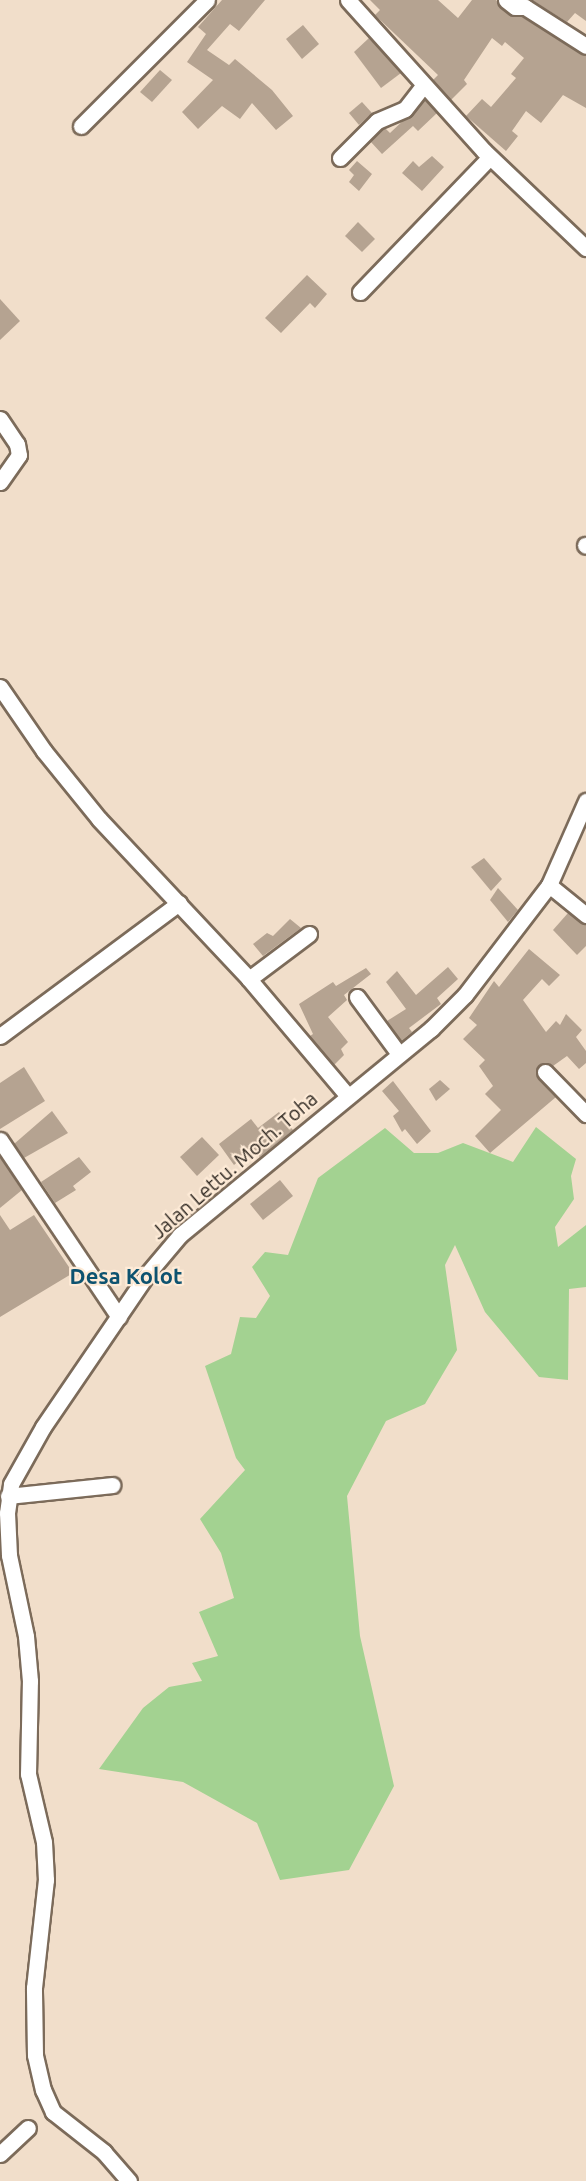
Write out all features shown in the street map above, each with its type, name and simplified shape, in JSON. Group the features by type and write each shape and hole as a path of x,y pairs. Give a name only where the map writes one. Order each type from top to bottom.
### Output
{"street":[{"path":"81,126 207,0"},
{"path":"348,0 423,86 490,157 586,248"},
{"path":"506,0 515,7 525,7 586,46"},
{"path":"339,158 377,121 405,109 423,86"},
{"path":"360,292 490,157"},
{"path":"0,419 17,444 19,455 0,482"},
{"path":"0,687 69,784 249,979 347,1095"},
{"name":"Jalan Lettu. Moch. Toha","path":"129,2181 104,2152 53,2112 43,2090 35,2055 34,1988 44,1927 44,1842 28,1774 30,1681 26,1636 9,1555 8,1496 27,1451 119,1317 180,1235 399,1054 465,995 549,885 586,801"},
{"path":"549,885 586,915"},
{"path":"0,1036 179,903"},
{"path":"249,979 309,934"},
{"path":"357,997 399,1054"},
{"path":"545,1072 586,1114"},
{"path":"0,1140 119,1317"},
{"path":"8,1496 112,1485"},
{"path":"0,2154 28,2128"}],"green space":[{"path":"536,1127 576,1159 571,1176 574,1199 555,1227 558,1247 586,1225 586,1287 569,1289 568,1380 539,1377 485,1312 455,1245 445,1265 457,1350 425,1404 386,1421 347,1496 360,1636 394,1786 349,1870 280,1880 257,1823 183,1782 99,1769 143,1708 169,1687 202,1681 192,1663 218,1656 199,1612 234,1598 221,1553 200,1519 245,1470 236,1458 205,1366 231,1354 240,1317 256,1318 270,1296 252,1267 265,1252 288,1255 318,1178 385,1128 414,1153 438,1153 463,1143 513,1162"}],"building":[{"path":"222,0 265,0 239,31 230,24 207,50 229,65 235,59 272,90 293,116 276,130 252,103 240,119 222,106 198,129 182,112 213,80 187,62 206,34 198,27"},
{"path":"370,0 438,0 458,18 472,0 496,0 509,15 522,17 586,56 586,108 563,95 541,123 526,111 512,131 518,136 506,151 466,116 482,99 491,107 516,78 511,74 524,58 505,42 502,46 492,38 464,80 467,84 451,100 433,80 438,75 375,15 380,10"},
{"path":"532,0 586,0 586,21 575,13 567,22"},
{"path":"303,25 319,44 302,59 286,39"},
{"path":"369,38 401,73 381,88 354,52"},
{"path":"160,70 172,80 152,102 140,92"},
{"path":"425,100 437,113 418,131 413,126 382,154 370,141 385,128 390,133"},
{"path":"362,102 372,113 359,125 349,113"},
{"path":"432,156 444,167 422,191 402,173 413,161 419,167"},
{"path":"357,161 372,174 359,191 349,182 354,175 349,170"},
{"path":"358,222 375,239 362,252 345,236"},
{"path":"307,275 327,294 315,308 310,303 281,333 265,318"},
{"path":"0,299 20,321 0,340"},
{"path":"484,858 502,879 491,891 471,867"},
{"path":"498,888 518,910 508,922 490,900"},
{"path":"568,913 586,925 586,946 577,955 553,930"},
{"path":"290,919 301,928 263,956 253,944 267,933 273,936"},
{"path":"529,949 560,975 549,986 542,979 523,1000 546,1032 556,1021 560,1025 566,1014 582,1030 576,1037 586,1051 586,1063 579,1069 567,1056 553,1066 539,1065 536,1075 556,1097 490,1153 475,1136 501,1110 485,1094 493,1086 479,1066 485,1060 463,1039 477,1025 469,1018 494,981 499,987"},
{"path":"448,967 458,979 437,998 441,1004 409,1028 412,1032 401,1041 387,1021 406,1009 386,982 397,971 416,995"},
{"path":"366,968 371,974 344,995 347,1000 328,1017 348,1042 341,1049 344,1055 334,1065 310,1036 313,1034 299,1004 333,982 336,986"},
{"path":"24,1067 45,1101 0,1129 0,1083"},
{"path":"440,1080 450,1089 436,1101 429,1089"},
{"path":"393,1081 431,1131 417,1144 405,1129 402,1132 393,1116 399,1111 382,1091"},
{"path":"52,1111 68,1133 24,1158 14,1144"},
{"path":"279,1112 293,1130 260,1157 252,1149 234,1165 219,1144 251,1119 258,1128"},
{"path":"202,1137 219,1155 197,1176 180,1157"},
{"path":"0,1157 22,1190 0,1208"},
{"path":"79,1157 91,1172 73,1186 76,1190 55,1203 41,1182"},
{"path":"280,1180 293,1196 263,1220 250,1204"},
{"path":"0,1215 10,1230 34,1215 73,1273 0,1317"}],"district":[{"name":"Desa Kolot","path":"126,1276"}]}
